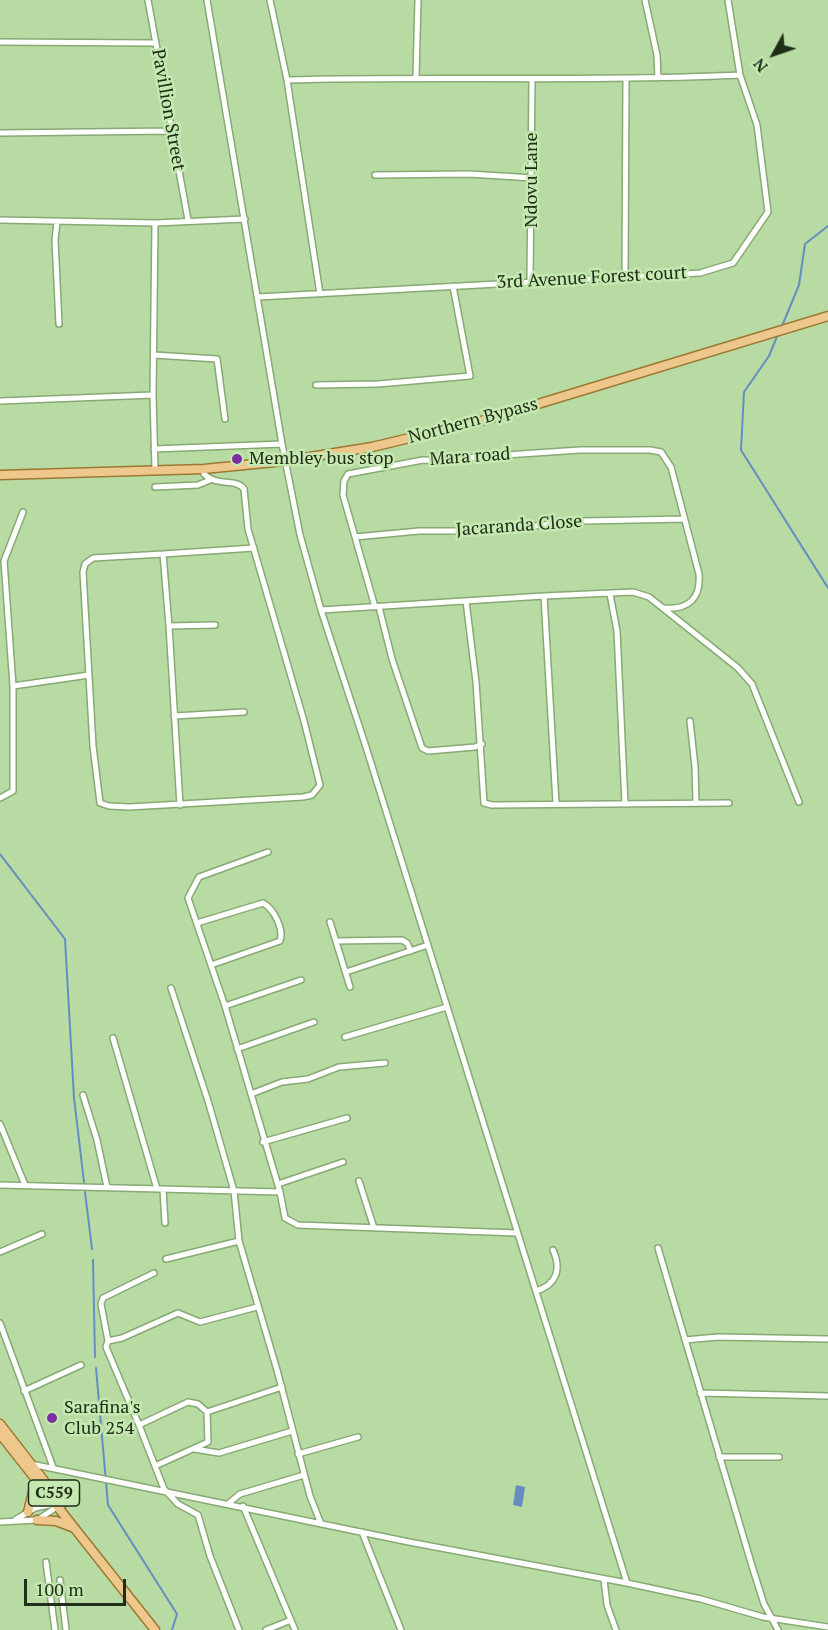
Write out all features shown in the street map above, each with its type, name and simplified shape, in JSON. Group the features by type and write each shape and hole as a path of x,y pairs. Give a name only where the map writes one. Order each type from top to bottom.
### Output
{"main road":[{"name":"Northern Bypass","path":"0,475 204,469 285,461 372,447 439,432 764,337 828,316"},
{"name":"C559","path":"0,1424 104,1566"},
{"name":"C559","path":"0,1434 27,1463 36,1480 72,1527 155,1630"},
{"path":"28,1512 36,1480"},
{"path":"37,1520 56,1521 72,1527"}],"street":[{"name":"Pavillion Street","path":"148,0 188,220"},
{"path":"207,0 282,444 300,536 321,610 627,1583"},
{"path":"270,0 287,80 320,294"},
{"path":"416,76 418,0"},
{"path":"645,0 657,56 658,78"},
{"name":"3rd Avenue Forest court","path":"258,297 700,273 724,268 733,263 765,219 768,202 757,125 740,75 728,0"},
{"path":"0,42 155,42"},
{"path":"287,80 416,76 626,79 740,75"},
{"name":"Ndovu Lane","path":"530,281 532,79"},
{"path":"625,276 626,79"},
{"path":"0,133 171,131"},
{"path":"375,175 469,174 532,178"},
{"path":"0,220 155,223 244,219"},
{"path":"57,222 55,240 59,324"},
{"path":"155,223 153,395 155,470"},
{"path":"316,385 378,384 470,376 453,286"},
{"path":"154,355 217,359 225,419"},
{"path":"0,401 153,395"},
{"path":"154,449 282,444"},
{"name":"Mara road","path":"482,744 475,747 428,751 422,748 392,659 343,495 344,481 348,474 423,460 451,461 476,457 580,450 661,452 672,471 684,519"},
{"path":"204,469 204,474 210,480"},
{"path":"154,487 198,485 210,480 243,486 248,530 254,548 304,721 320,784 312,795 303,797 129,807 109,807 100,803 89,675 85,564 93,558 254,548"},
{"path":"0,798 13,791 13,686 4,561 23,512"},
{"path":"664,608 677,609 688,605 699,588 699,574 684,519"},
{"name":"Jacaranda Close","path":"355,537 419,531 484,531 584,521 684,519"},
{"path":"163,554 180,805"},
{"path":"610,594 616,631 625,804"},
{"path":"321,610 544,596 642,594 664,608 738,668 752,684 799,802"},
{"path":"544,596 556,803"},
{"path":"466,601 482,744 484,803 500,805 729,803"},
{"path":"0,622 8,622"},
{"path":"169,626 216,625"},
{"path":"13,686 89,675"},
{"path":"174,716 244,712"},
{"path":"690,721 696,802"},
{"path":"268,852 199,877 188,898 225,1006 263,1142 278,1184 285,1218 290,1222 374,1228 517,1233"},
{"path":"197,923 263,903 271,909 282,933 280,941 211,965"},
{"path":"330,922 351,987"},
{"path":"336,940 402,940 407,942 411,951"},
{"path":"346,972 428,945"},
{"path":"225,1006 301,980"},
{"path":"171,988 208,1101 234,1191 239,1241 282,1387 304,1475 321,1524"},
{"path":"345,1037 447,1007"},
{"path":"237,1049 314,1022"},
{"path":"113,1038 160,1189 165,1223"},
{"path":"251,1094 282,1082 308,1079 339,1067 385,1063"},
{"path":"83,1095 98,1140 107,1187"},
{"path":"263,1142 347,1118"},
{"path":"0,1124 25,1185"},
{"path":"278,1184 344,1162"},
{"path":"359,1181 374,1228"},
{"path":"0,1185 280,1192"},
{"path":"0,1252 42,1234"},
{"path":"166,1259 239,1241"},
{"path":"658,1248 764,1604 778,1630"},
{"path":"536,1291 548,1288 555,1279 557,1259 553,1250"},
{"path":"154,1273 103,1299 101,1304 108,1341 107,1351 140,1425 164,1489 178,1504 198,1515 213,1567 239,1630"},
{"path":"108,1341 122,1338 178,1313 200,1322 257,1307"},
{"path":"0,1323 53,1467"},
{"path":"685,1340 718,1337 828,1339"},
{"path":"24,1391 81,1365"},
{"path":"207,1412 282,1387"},
{"path":"700,1393 828,1396"},
{"path":"140,1425 188,1402 198,1404 207,1412 210,1439 194,1449 155,1466"},
{"path":"194,1449 219,1453 292,1431"},
{"path":"298,1454 358,1437"},
{"path":"719,1457 779,1457"},
{"path":"27,1463 164,1489 321,1524 627,1583 773,1618 828,1627"},
{"path":"229,1503 240,1494 304,1475"},
{"path":"15,1520 28,1512 56,1505"},
{"path":"0,1522 37,1520 56,1505"},
{"path":"243,1506 254,1537 295,1630"},
{"path":"362,1532 401,1630"},
{"path":"46,1562 55,1630"},
{"path":"60,1580 66,1630"},
{"path":"604,1580 607,1605 616,1630"},
{"path":"266,1630 291,1620"}],"water":[{"path":"516,1485 525,1487 522,1507 513,1505"}],"waterway":[{"path":"782,326 799,285 805,244 828,226"},
{"path":"778,334 769,356 744,392 741,450 828,588"},
{"path":"0,854 65,939 74,1098 84,1182"},
{"path":"85,1192 92,1249"},
{"path":"93,1260 95,1357"},
{"path":"96,1368 108,1505 177,1614 172,1630"}],"place":[{"name":"Membley bus stop","path":"237,459"},
{"name":"Sarafina's Club 254","path":"52,1418"}]}
